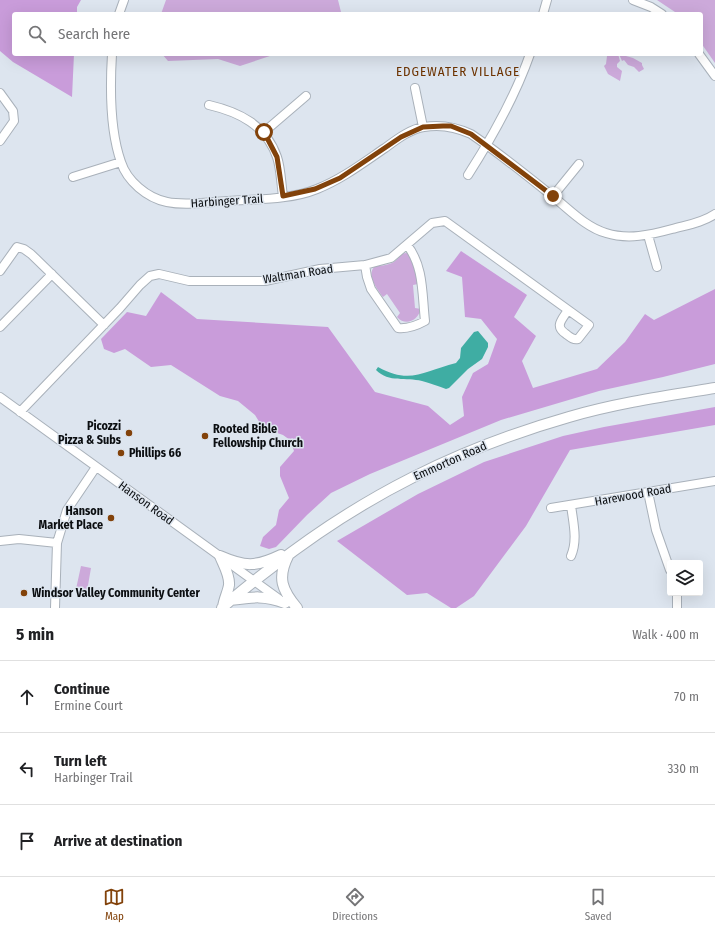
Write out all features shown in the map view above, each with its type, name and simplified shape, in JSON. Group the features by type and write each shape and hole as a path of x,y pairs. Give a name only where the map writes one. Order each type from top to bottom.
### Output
{"main road":[{"name":"Emmorton Road","path":"222,607 293,551 348,513 399,484 452,458 529,429 594,410 714,388"},
{"path":"220,556 235,562 252,564 272,560 293,551"},
{"path":"293,551 284,563 281,578 284,590 297,608"},
{"path":"220,556 229,581 222,607"},
{"path":"231,600 261,597 274,599 288,606"}],"street":[{"path":"120,12 124,0"},
{"path":"544,12 547,0"},
{"path":"633,0 651,7 659,12"},
{"name":"Harbinger Trail","path":"112,56 112,101 115,139 121,162 131,179 138,187 155,198 167,202 185,203 283,196 303,193 340,178 401,137 423,127 451,126 471,134 487,145 553,196 576,216 605,233 619,236 648,235 705,220 715,214"},
{"path":"468,175 487,145 512,100 529,56"},
{"path":"700,56 715,76"},
{"path":"415,88 423,127"},
{"path":"0,93 13,111 14,121 0,141"},
{"path":"264,132 306,96"},
{"path":"209,105 244,116 264,132 277,157 283,196"},
{"path":"73,177 121,162"},
{"path":"553,196 579,164"},
{"name":"Waltman Road","path":"20,412 145,280 155,274 189,281 265,280 320,269 365,265 390,258 432,223 445,221 568,310"},
{"path":"648,235 657,267"},
{"path":"365,265 371,289 398,328 406,329 417,325 425,321 420,269 416,259 407,245"},
{"path":"0,271 17,247 24,249 104,325"},
{"path":"0,327 52,274"},
{"name":"Hanson Road","path":"0,397 288,606"},
{"path":"55,608 57,543 64,516 96,467"},
{"name":"Harewood Road","path":"551,508 715,481"},
{"path":"648,492 656,530 667,561"},
{"path":"571,505 575,538 575,548 571,556"},
{"path":"0,541 20,539 57,543"},
{"path":"677,596 677,608"}],"shaded area":[{"path":"0,0 81,0 77,7 77,12 12,12 12,56 74,56 72,97 13,62 0,51"},
{"path":"166,0 338,0 341,12 162,12"},
{"path":"657,0 715,0 715,63 703,46 703,12 675,12"},
{"path":"164,56 270,56 240,66 218,59 168,61"},
{"path":"607,56 619,56 620,61 617,64 617,67 622,71 620,81 608,74 604,66 606,64"},
{"path":"620,56 633,58 642,63 644,69 639,72 634,67 628,65 624,60 622,61"},
{"path":"461,251 527,295 514,317 536,336 522,361 533,388 597,369 625,342 645,314 654,320 715,289 715,364 599,391 501,420 370,474 331,493 276,547 269,549 260,546 263,537 276,525 279,510 289,498 280,476 280,467 294,451 290,440 283,435 263,428 255,415 238,401 220,396 171,365 151,367 125,349 114,353 104,349 101,339 127,312 146,316 161,292 197,319 328,327 375,392 428,406 450,425 464,416 462,397 473,373 488,364 497,339 481,319 465,317 462,277 446,271"},
{"path":"401,254 410,254 415,262 418,284 413,285 415,308 421,309 414,319 404,322 397,317 400,313 387,294 383,297 377,289 371,273 375,266 390,264"},
{"path":"478,331 488,343 488,347 482,359 468,369 449,388 446,389 416,380 386,377 376,370 378,367 399,375 408,376 426,373 456,363 460,358 461,348 474,332"},
{"path":"715,407 715,425 570,450 526,526 474,596 456,608 451,608 427,593 407,595 337,541 418,494 484,462 563,436"},
{"path":"81,566 91,568 87,591 76,589"}],"place":[{"name":"Picozzi Pizza & Subs","path":"129,433"},
{"name":"Rooted Bible Fellowship Church","path":"205,436"},
{"name":"Phillips 66","path":"121,453"},
{"name":"Hanson Market Place","path":"111,518"},
{"name":"Windsor Valley Community Center","path":"24,593"}],"district":[{"name":"EDGEWATER VILLAGE","path":"458,71"}],"route":[{"path":"264,132 277,157 280,168 283,196 303,193 328,184 340,178 401,137 423,127 443,126 451,126 471,134 553,196"}]}
